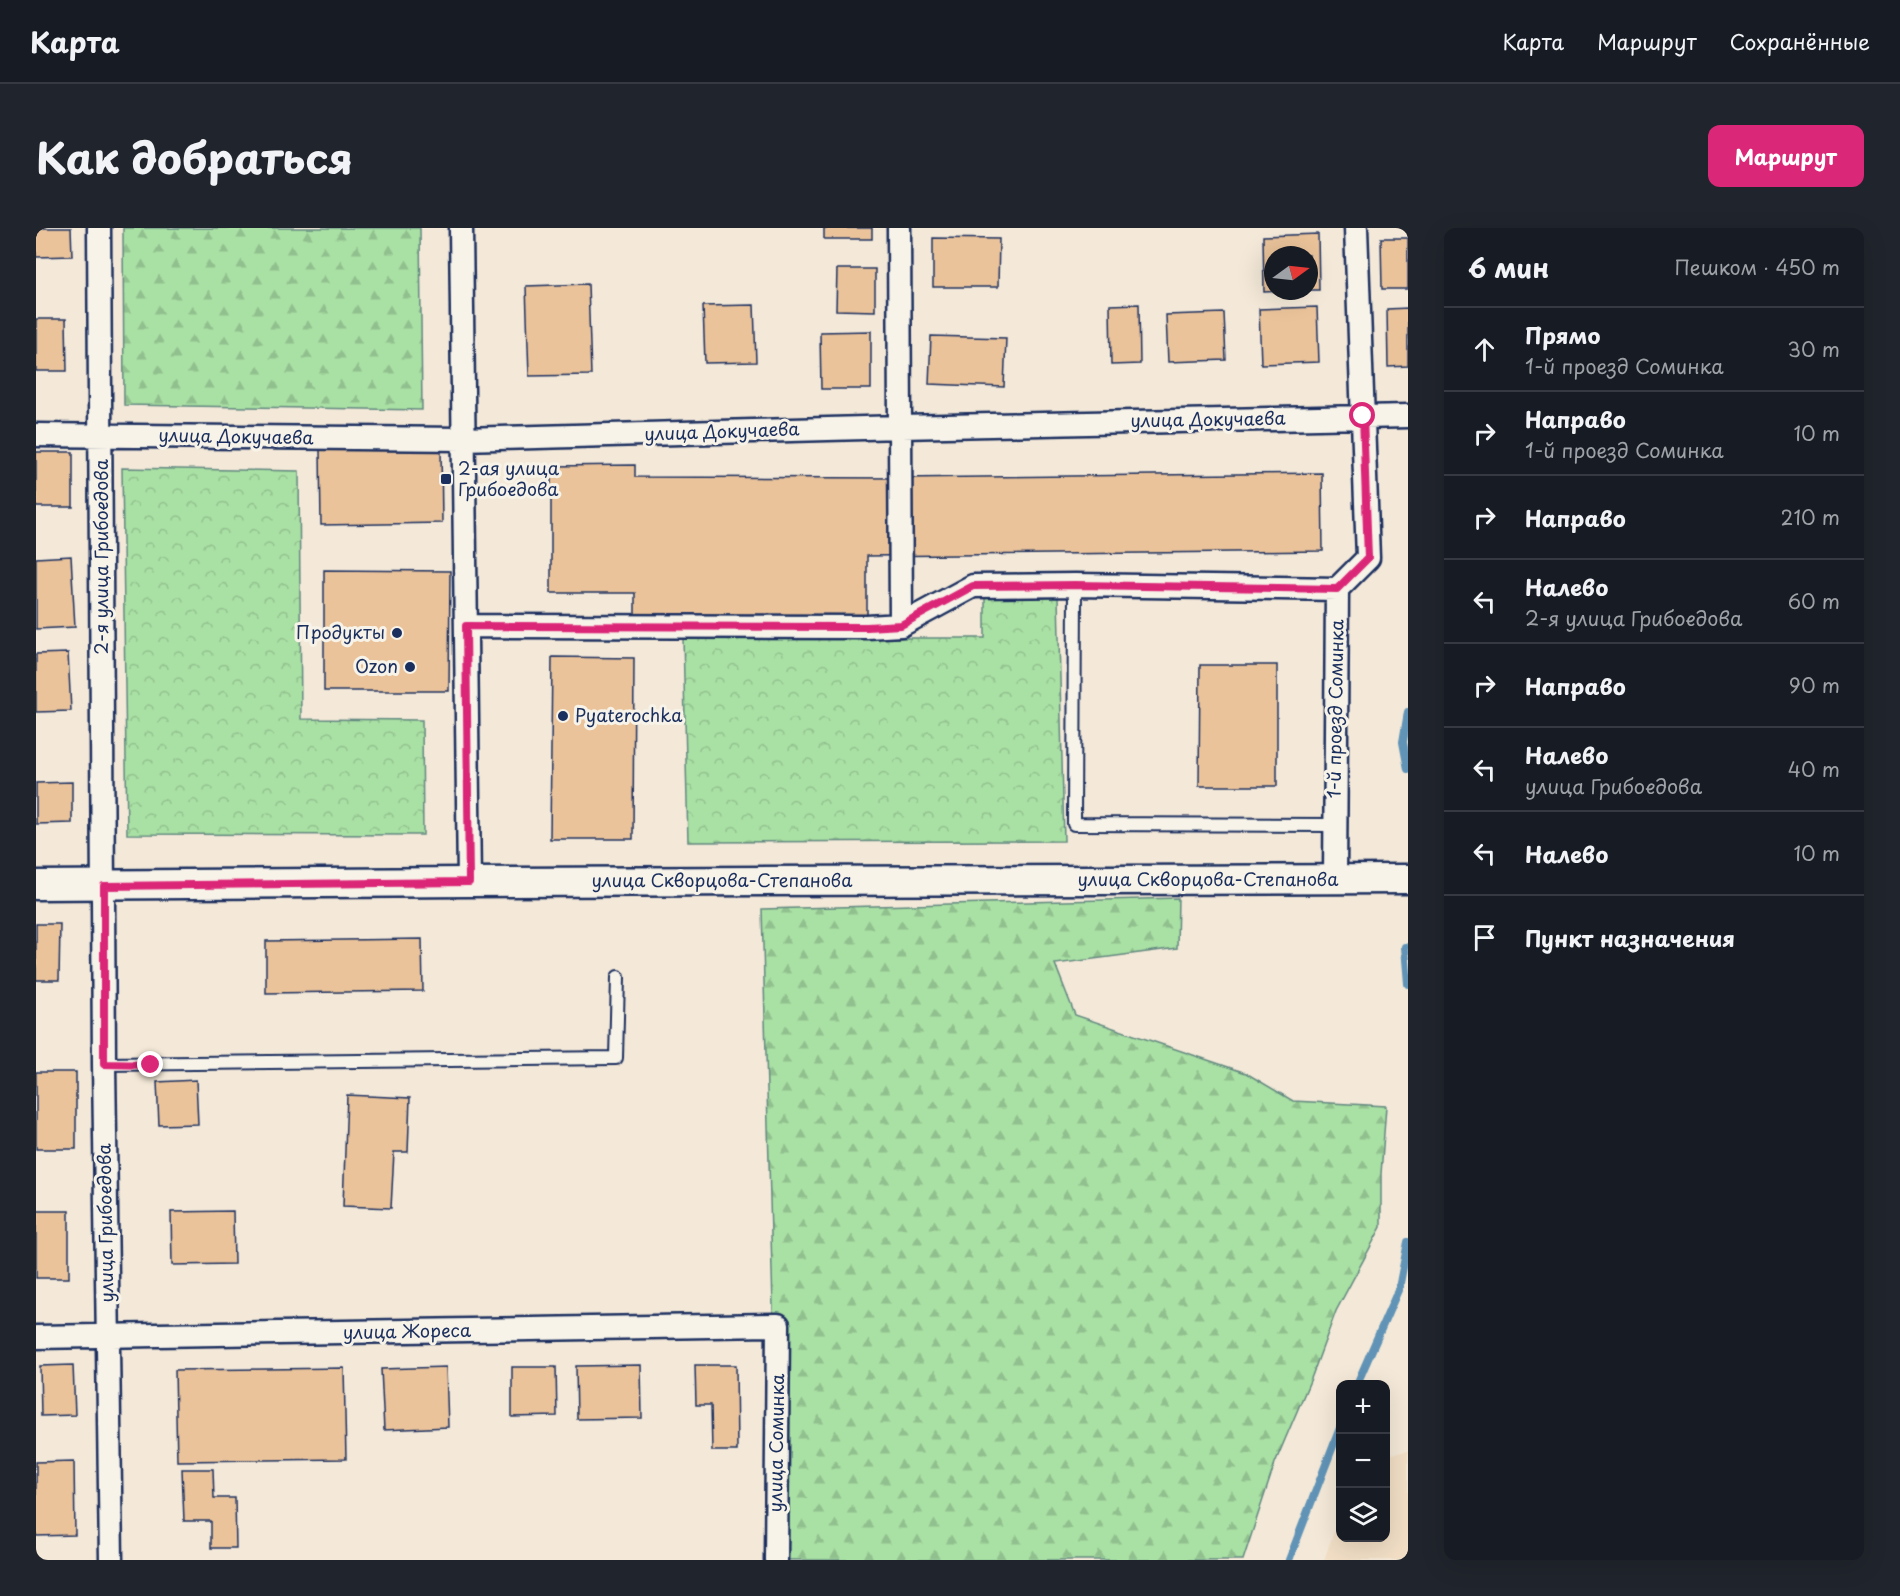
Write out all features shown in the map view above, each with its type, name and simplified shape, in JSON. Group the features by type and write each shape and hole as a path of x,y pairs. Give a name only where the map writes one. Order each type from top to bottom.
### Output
{"street":[{"name":"2-я улица Грибоедова","path":"99,228 104,886"},
{"path":"461,228 469,882"},
{"path":"899,228 901,625"},
{"path":"466,626 867,627 901,625 973,586 1075,585 1337,589 1368,558 1356,228"},
{"name":"улица Докучаева","path":"36,435 463,439 1408,416"},
{"name":"1-й проезд Соминка","path":"1335,880 1337,589"},
{"name":"улица Скворцова-Степанова","path":"36,885 1408,879"},
{"name":"улица Грибоедова","path":"104,886 104,1064 111,1560"},
{"name":"улица Жореса","path":"36,1337 778,1325"},
{"name":"улица Соминка","path":"776,1560 778,1325"}],"lane":[{"path":"1075,585 1074,824 1335,825"},
{"path":"104,1064 616,1058 618,977"}],"shaded area":[{"path":"1408,1451 1408,1560 1324,1560 1336,1526 1336,1542 1390,1542 1390,1454"}],"green space":[{"path":"123,228 420,228 422,410 124,405"},
{"path":"122,468 299,471 301,719 422,720 423,835 127,834"},
{"path":"985,597 1058,597 1064,841 688,842 683,638 985,638"},
{"path":"1178,898 1177,948 1055,964 1075,1015 1246,1073 1293,1101 1386,1106 1381,1174 1381,1227 1336,1311 1312,1376 1275,1463 1243,1560 780,1560 762,909"}],"building":[{"path":"36,228 71,228 72,256 36,257"},
{"path":"824,228 872,228 872,239 824,239"},
{"path":"1318,234 1319,290 1318,246 1264,246 1264,292 1263,236"},
{"path":"933,238 999,239 998,287 933,287"},
{"path":"1381,238 1408,238 1408,289 1382,289"},
{"path":"837,269 875,269 875,311 836,310"},
{"path":"588,284 591,375 529,376 526,286"},
{"path":"1139,304 1140,364 1111,365 1110,305"},
{"path":"754,305 756,362 705,363 703,306"},
{"path":"1317,307 1319,362 1261,364 1259,309"},
{"path":"1408,308 1408,366 1388,367 1387,309"},
{"path":"1224,313 1226,360 1168,362 1166,315"},
{"path":"36,319 66,319 67,371 36,371"},
{"path":"871,331 871,389 821,389 820,332"},
{"path":"931,336 1006,338 1004,387 929,384"},
{"path":"441,448 442,523 321,525 320,450"},
{"path":"36,452 73,452 73,507 36,507"},
{"path":"635,465 635,477 901,478 1322,473 1323,551 867,556 867,617 635,616 635,593 551,593 551,466"},
{"path":"71,556 75,627 36,629 36,558"},
{"path":"324,570 450,571 449,691 324,691"},
{"path":"68,653 71,711 36,712 36,654"},
{"path":"552,657 634,658 633,839 550,839"},
{"path":"1200,665 1277,665 1277,786 1199,786"},
{"path":"72,782 72,823 36,824 36,783"},
{"path":"36,924 60,924 59,980 36,980"},
{"path":"422,939 423,991 266,993 266,941"},
{"path":"36,1072 76,1072 76,1149 36,1149"},
{"path":"196,1080 198,1124 159,1125 157,1082"},
{"path":"347,1095 410,1098 408,1152 394,1152 391,1208 343,1206"},
{"path":"36,1211 69,1211 69,1278 36,1278"},
{"path":"233,1211 234,1264 172,1265 171,1212"},
{"path":"73,1365 75,1415 41,1416 40,1366"},
{"path":"641,1365 642,1418 577,1419 576,1366"},
{"path":"695,1365 736,1365 737,1451 712,1451 711,1405 696,1405"},
{"path":"446,1367 448,1427 384,1430 381,1369"},
{"path":"512,1367 556,1367 557,1416 512,1417"},
{"path":"344,1368 346,1459 177,1461 175,1370"},
{"path":"74,1461 75,1535 36,1536 36,1462"},
{"path":"182,1469 213,1469 214,1498 235,1498 236,1548 211,1548 211,1521 184,1521"}],"waterway":[{"path":"1408,712 1403,742 1408,769"},
{"path":"1405,947 1408,984"},
{"path":"1359,1380 1399,1288 1408,1242"},
{"path":"1289,1560 1338,1434"}],"place":[{"name":"2-ая улица Грибоедова","path":"446,479"},
{"name":"Продукты","path":"397,633"},
{"name":"Ozon","path":"410,667"},
{"name":"Pyaterochka","path":"563,716"}],"route":[{"path":"151,1065 104,1064 104,886 469,882 466,626 867,627 901,625 973,586 1075,585 1337,589 1368,558 1363,416"}]}
